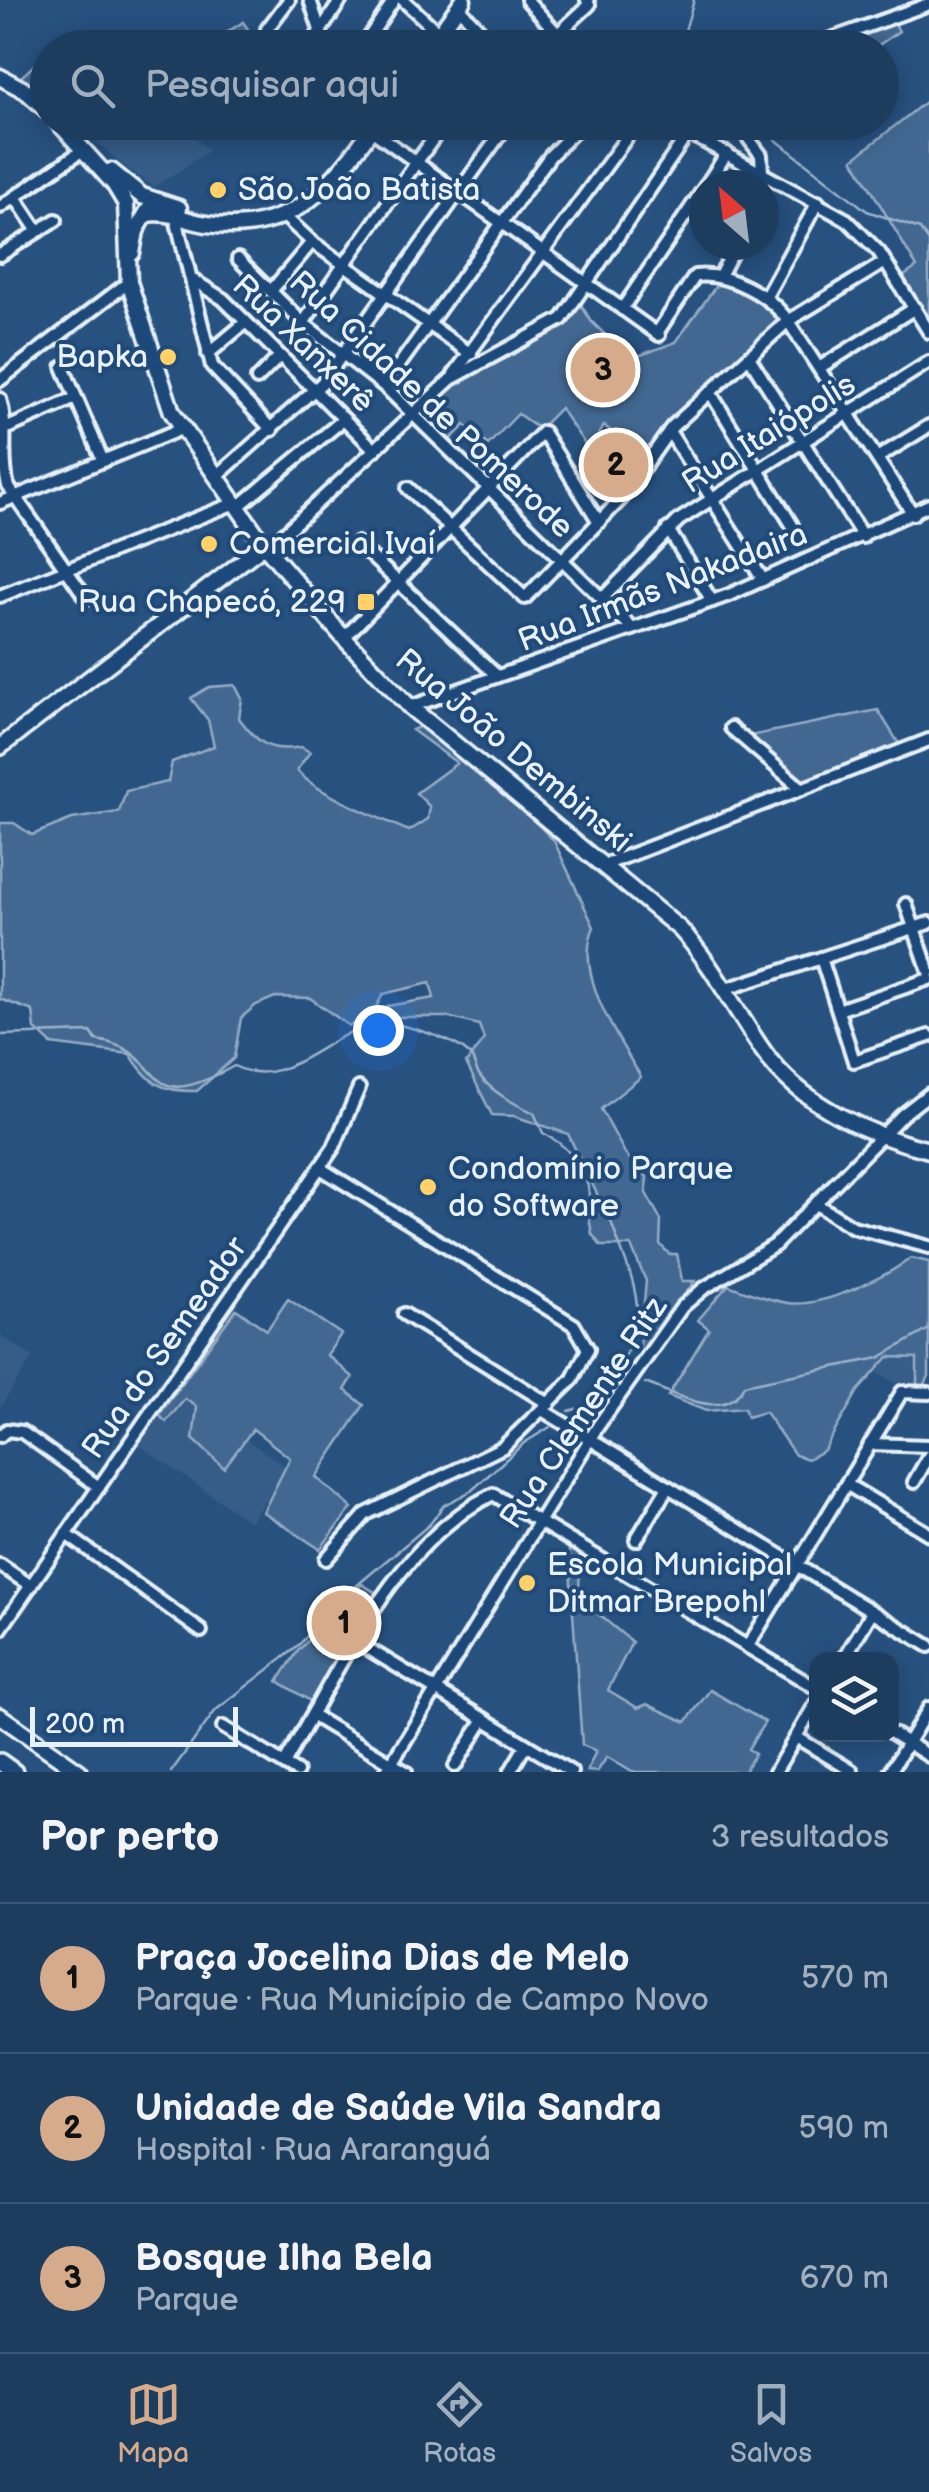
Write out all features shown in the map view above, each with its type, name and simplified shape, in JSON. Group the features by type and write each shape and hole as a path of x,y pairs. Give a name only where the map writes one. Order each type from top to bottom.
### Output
{"highway":[{"path":"0,1762 14,1772"}],"main road":[{"path":"442,30 461,3"},
{"path":"0,78 30,95"},
{"path":"74,140 114,184 133,218 145,216 225,226 257,225 286,216 329,186 364,140"},
{"path":"79,140 149,204 145,216"},
{"path":"126,207 132,196 142,196 225,226"},
{"name":"Rua João Dembinski","path":"126,207 128,282 168,404 264,544 344,638 410,707 680,930 726,989 763,1051 791,1084 882,1135 929,1150"},
{"name":"Rua João Dembinski","path":"140,315 132,244 145,216"},
{"path":"0,747 264,544"},
{"path":"0,1716 80,1772"}],"street":[{"path":"266,29 289,0"},
{"path":"310,0 317,30"},
{"path":"321,30 341,0"},
{"path":"374,30 394,0"},
{"path":"403,0 435,30"},
{"path":"527,0 554,30"},
{"path":"562,30 589,5 586,0"},
{"path":"461,3 483,30"},
{"path":"849,30 912,4 929,4"},
{"path":"391,140 660,335 693,278 720,276 765,298 788,321 913,514"},
{"path":"302,323 432,140"},
{"path":"216,477 315,391 496,140"},
{"path":"384,386 559,140"},
{"path":"264,544 278,539 451,379 622,140"},
{"path":"451,379 558,322 588,284 684,140"},
{"path":"704,140 757,170"},
{"path":"750,140 764,170"},
{"path":"0,207 83,150"},
{"path":"716,170 728,153"},
{"path":"779,182 856,228 885,262 929,332"},
{"path":"0,188 38,230"},
{"path":"765,298 818,202"},
{"path":"622,309 689,210"},
{"path":"286,216 312,242 472,354"},
{"path":"0,255 56,220"},
{"path":"182,220 208,354 215,370 272,430"},
{"path":"270,291 312,242"},
{"name":"Rua Cidade de Pomerode","path":"238,259 302,323 384,386 633,629"},
{"path":"720,276 728,260"},
{"path":"408,488 525,598 625,495 669,431 710,392 788,321 885,262"},
{"name":"Rua Xanxerê","path":"193,280 215,292 375,450"},
{"path":"0,380 128,282"},
{"path":"819,368 914,308"},
{"path":"208,354 246,322"},
{"path":"257,379 280,356"},
{"path":"749,357 863,537"},
{"name":"Rua Itaiópolis","path":"602,599 668,529 929,362"},
{"path":"63,367 103,461"},
{"path":"710,392 792,525"},
{"path":"5,428 76,398"},
{"path":"0,400 5,428 2,469 14,497 86,598"},
{"path":"0,596 236,505 344,420"},
{"path":"877,458 929,426"},
{"path":"0,503 181,428"},
{"path":"669,431 763,580"},
{"path":"344,638 543,432 598,522"},
{"name":"Rua Irmãs Nakadaira","path":"410,707 712,601 929,505"},
{"path":"668,529 712,601"},
{"path":"357,543 497,676"},
{"path":"731,728 802,789"},
{"path":"604,865 929,740"},
{"path":"838,1010 929,976 906,904"},
{"path":"726,989 929,923"},
{"path":"822,958 854,1060 929,1036"},
{"name":"Rua do Semeador","path":"0,1630 320,1168 347,1123 359,1088"},
{"name":"Rua Clemente Ritz","path":"389,1768 590,1439 688,1301 764,1254 882,1135 929,1094"},
{"path":"320,1168 574,1325 583,1335 586,1360 546,1407 492,1454 366,1514 326,1559"},
{"path":"816,1204 853,1227 929,1246"},
{"path":"404,1314 590,1439 929,1646"},
{"path":"748,1646 902,1392 929,1392"},
{"path":"4,1433 22,1432 99,1487"},
{"path":"870,1444 929,1446"},
{"path":"914,1482 929,1456"},
{"path":"846,1484 929,1534"},
{"path":"636,1540 668,1487"},
{"path":"284,1764 409,1563 493,1494 809,1684"},
{"path":"66,1534 201,1632"},
{"path":"0,1564 31,1586"},
{"path":"848,1652 872,1612"},
{"path":"357,1642 570,1772"},
{"path":"890,1772 929,1708"},
{"path":"313,1716 389,1768 406,1772"},
{"path":"775,1772 809,1716"},
{"path":"455,1766 484,1719"},
{"path":"223,1727 297,1772"},
{"path":"796,1737 852,1772"},
{"path":"899,1738 929,1756"},
{"path":"510,1772 526,1745"}],"shaded area":[{"path":"243,22 248,30 231,30"},
{"path":"894,22 898,30 873,30"},
{"path":"30,69 30,87 20,78"},
{"path":"925,102 929,103 929,321 901,278 917,267 853,159 877,140 899,140 899,123"},
{"path":"96,140 198,140 209,151 154,187"},
{"path":"718,283 760,300 783,320 667,423 646,454 604,426 589,450 560,408 539,429 518,414 488,445 465,425 446,444 421,417 459,380 559,328 580,303 591,321 630,359 676,342"},
{"path":"235,685 242,699 239,718 252,734 273,747 301,747 310,752 297,770 317,787 348,804 409,831 428,819 430,807 416,793 457,763 412,730 423,725 513,799 554,841 594,927 589,964 601,1005 641,1077 601,1109 626,1155 647,1177 646,1193 661,1220 660,1244 669,1254 677,1254 682,1281 695,1281 639,1354 646,1281 631,1246 601,1246 592,1234 589,1218 601,1202 568,1134 514,1116 492,1115 466,1063 484,1039 479,1025 448,1017 391,1017 387,1006 434,998 430,983 383,994 373,1013 349,1026 310,998 275,997 256,1005 241,1018 234,1058 197,1091 165,1088 150,1079 130,1054 51,1044 35,1029 33,1011 0,999 0,823 14,823 32,835 72,819 119,812 126,791 168,782 172,762 214,746 208,720 191,698 209,687"},
{"path":"878,710 901,747 804,784 750,736"},
{"path":"911,1258 929,1262 929,1376 924,1386 917,1386 917,1358 888,1357 858,1391 824,1450 808,1459 795,1455 765,1412 747,1417 744,1408 706,1411 668,1396 709,1329 698,1320 728,1285 788,1303 818,1301 852,1290"},
{"path":"288,1299 341,1334 327,1355 353,1377 345,1390 364,1405 316,1477 352,1508 320,1549 263,1512 290,1458 253,1429 224,1468 193,1439 197,1407 185,1399 166,1422 159,1415 236,1309 267,1330"},
{"path":"0,1335 33,1357 0,1407"},
{"path":"888,1357 918,1358 917,1386 899,1385 877,1373"},
{"path":"176,1392 288,1468 250,1522 139,1445"},
{"path":"568,1540 580,1545 579,1598 632,1642 608,1690 638,1708 647,1704 686,1722 710,1690 765,1722 748,1749 755,1754 744,1772 632,1772 607,1757 597,1772 587,1771 596,1751 582,1745"},
{"path":"362,1584 380,1595 315,1704 278,1681 298,1651"}],"waterway":[{"path":"685,30 694,0"},
{"path":"776,140 867,211 920,229 929,242"},
{"path":"0,1035 91,1032 96,1040 119,1046 135,1056 167,1085 181,1087 234,1066 253,1072 289,1067 357,1029 375,1024 410,1028 461,1048 470,1055 489,1086 534,1113 543,1133 558,1142 578,1165 587,1184 592,1212 609,1215 637,1306 631,1343 621,1363 626,1372"},
{"path":"645,1383 699,1402 725,1403 736,1397 744,1385 879,1358 929,1329"},
{"path":"569,1411 586,1406 623,1376"},
{"path":"171,1772 216,1710 296,1648 343,1597 430,1524 444,1505 471,1491 524,1443 550,1427"}],"place":[{"name":"São João Batista","path":"218,190"},
{"name":"Bapka","path":"168,357"},
{"name":"Bosque Ilha Bela","path":"603,370"},
{"name":"Unidade de Saúde Vila Sandra","path":"616,465"},
{"name":"Comercial Ivaí","path":"209,544"},
{"name":"Rua Chapecó, 229","path":"366,602"},
{"name":"Condomínio Parque do Software","path":"428,1187"},
{"name":"Escola Municipal Ditmar Brepohl","path":"527,1583"},
{"name":"Praça Jocelina Dias de Melo","path":"344,1623"}]}
